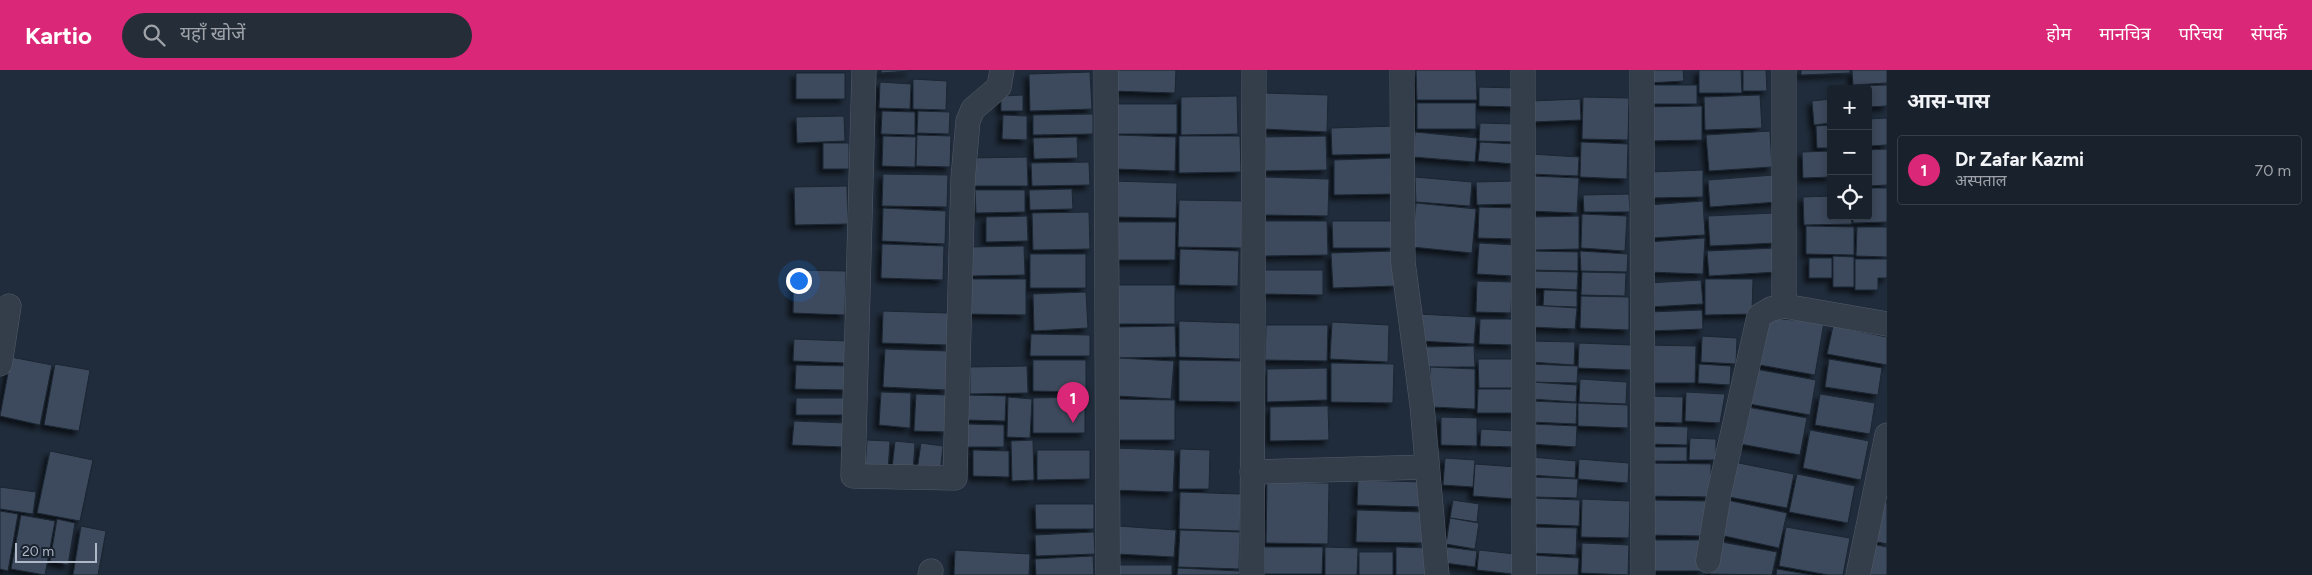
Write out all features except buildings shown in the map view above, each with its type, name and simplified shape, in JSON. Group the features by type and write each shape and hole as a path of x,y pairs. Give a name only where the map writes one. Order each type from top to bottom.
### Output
{"street":[{"path":"864,70 853,476 955,478 963,178 968,121 973,109 999,87 1002,70"},
{"path":"1106,70 1108,575"},
{"path":"1252,575 1254,70"},
{"path":"1402,70 1403,262 1422,404 1437,575"},
{"path":"1523,70 1524,575"},
{"path":"1642,70 1643,575"},
{"path":"1784,70 1784,306"},
{"path":"0,364 10,306"},
{"path":"1708,561 1720,494 1759,316 1771,309 1784,306 1887,324"},
{"path":"1858,575 1887,435"},
{"path":"1252,472 1427,466"}],"place":[{"name":"Dr Zafar Kazmi","path":"1073,423"}]}
